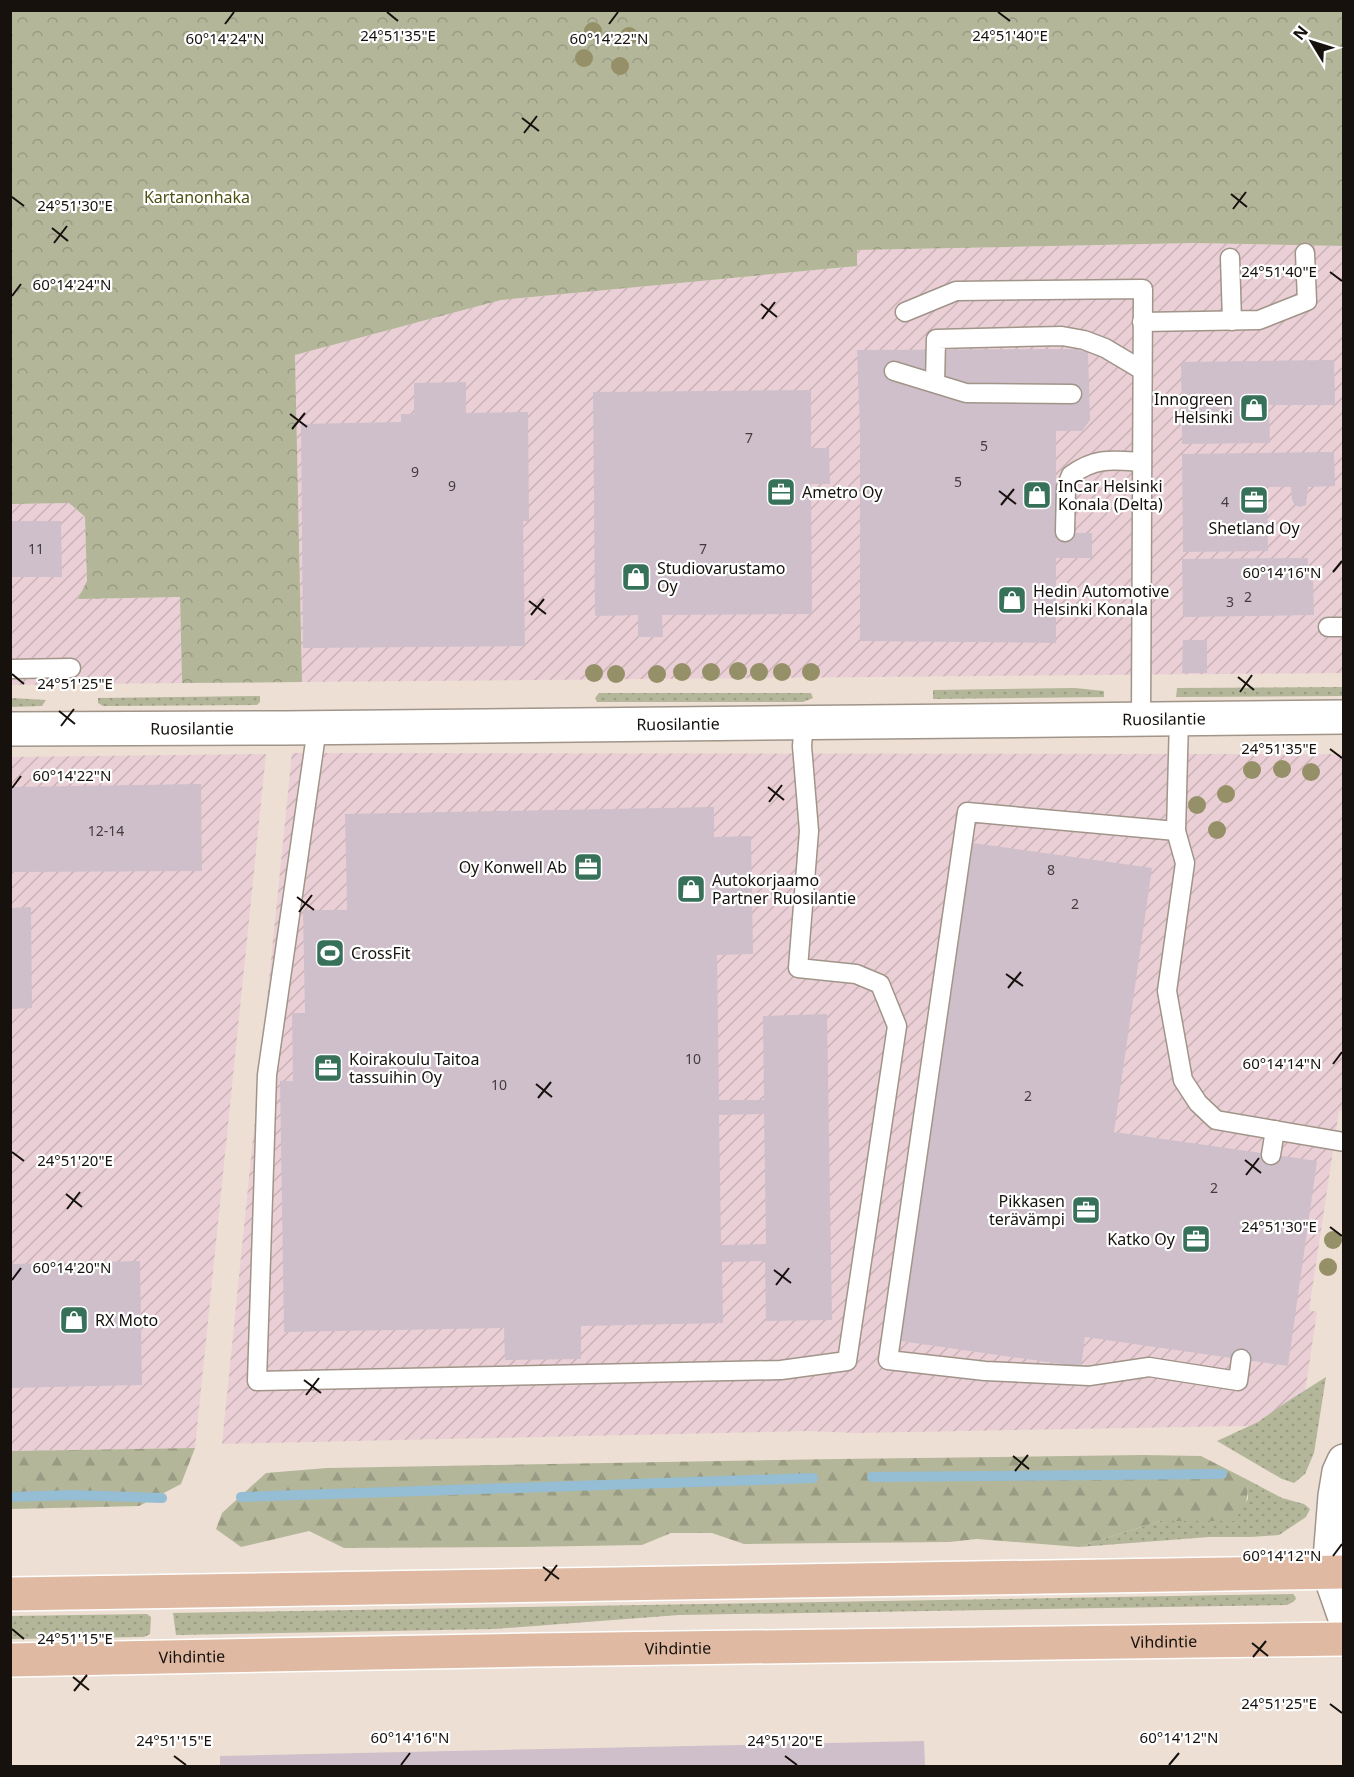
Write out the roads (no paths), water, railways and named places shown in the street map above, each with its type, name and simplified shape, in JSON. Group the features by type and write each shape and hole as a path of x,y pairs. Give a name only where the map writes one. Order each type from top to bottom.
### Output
{"main road":[{"path":"10,1594 1336,1572"},
{"name":"Vihdintie","path":"10,1660 1344,1639"}],"street":[{"name":"Ruosilantie","path":"10,729 1344,717"},
{"path":"1344,1461 1335,1496 1336,1572 1344,1616"}],"lane":[{"path":"1142,322 1260,320 1307,301 1305,253"},
{"path":"1230,258 1232,321"},
{"path":"904,312 956,291 1143,289 1141,719"},
{"path":"935,383 936,339 1062,336 1084,340 1105,348 1142,370"},
{"path":"894,371 966,393 1072,394"},
{"path":"1065,532 1066,488 1071,475 1089,464 1110,460 1142,462"},
{"path":"10,669 71,668"},
{"path":"1179,718 1176,831 1185,862 1167,991 1183,1080 1198,1103 1216,1120 1344,1142"},
{"path":"317,728 267,1075 257,1381 782,1370 847,1361 897,1026 880,984 856,974 798,968 809,831 802,746 804,722"},
{"path":"1176,831 967,812 888,1360 985,1371 1089,1376 1149,1367 1238,1381 1240,1359"},
{"path":"1271,1155 1275,1130"}],"waterway":[{"path":"872,1477 1222,1474"},
{"path":"241,1497 813,1478"},
{"path":"10,1497 73,1495 162,1498"}],"place":[{"name":"Innogreen Helsinki","path":"1254,408"},
{"name":"Ametro Oy","path":"781,492"},
{"name":"InCar Helsinki Konala (Delta)","path":"1037,495"},
{"name":"Shetland Oy","path":"1254,500"},
{"name":"Studiovarustamo Oy","path":"636,577"},
{"name":"Hedin Automotive Helsinki Konala","path":"1012,600"},
{"name":"Oy Konwell Ab","path":"588,867"},
{"name":"Autokorjaamo Partner Ruosilantie","path":"691,889"},
{"name":"CrossFit","path":"330,953"},
{"name":"Koirakoulu Taitoa tassuihin Oy","path":"328,1068"},
{"name":"Pikkasen terävämpi","path":"1086,1210"},
{"name":"Katko Oy","path":"1196,1239"},
{"name":"RX Moto","path":"74,1320"}],"park label":[{"name":"Kartanonhaka","path":"197,197"}]}
